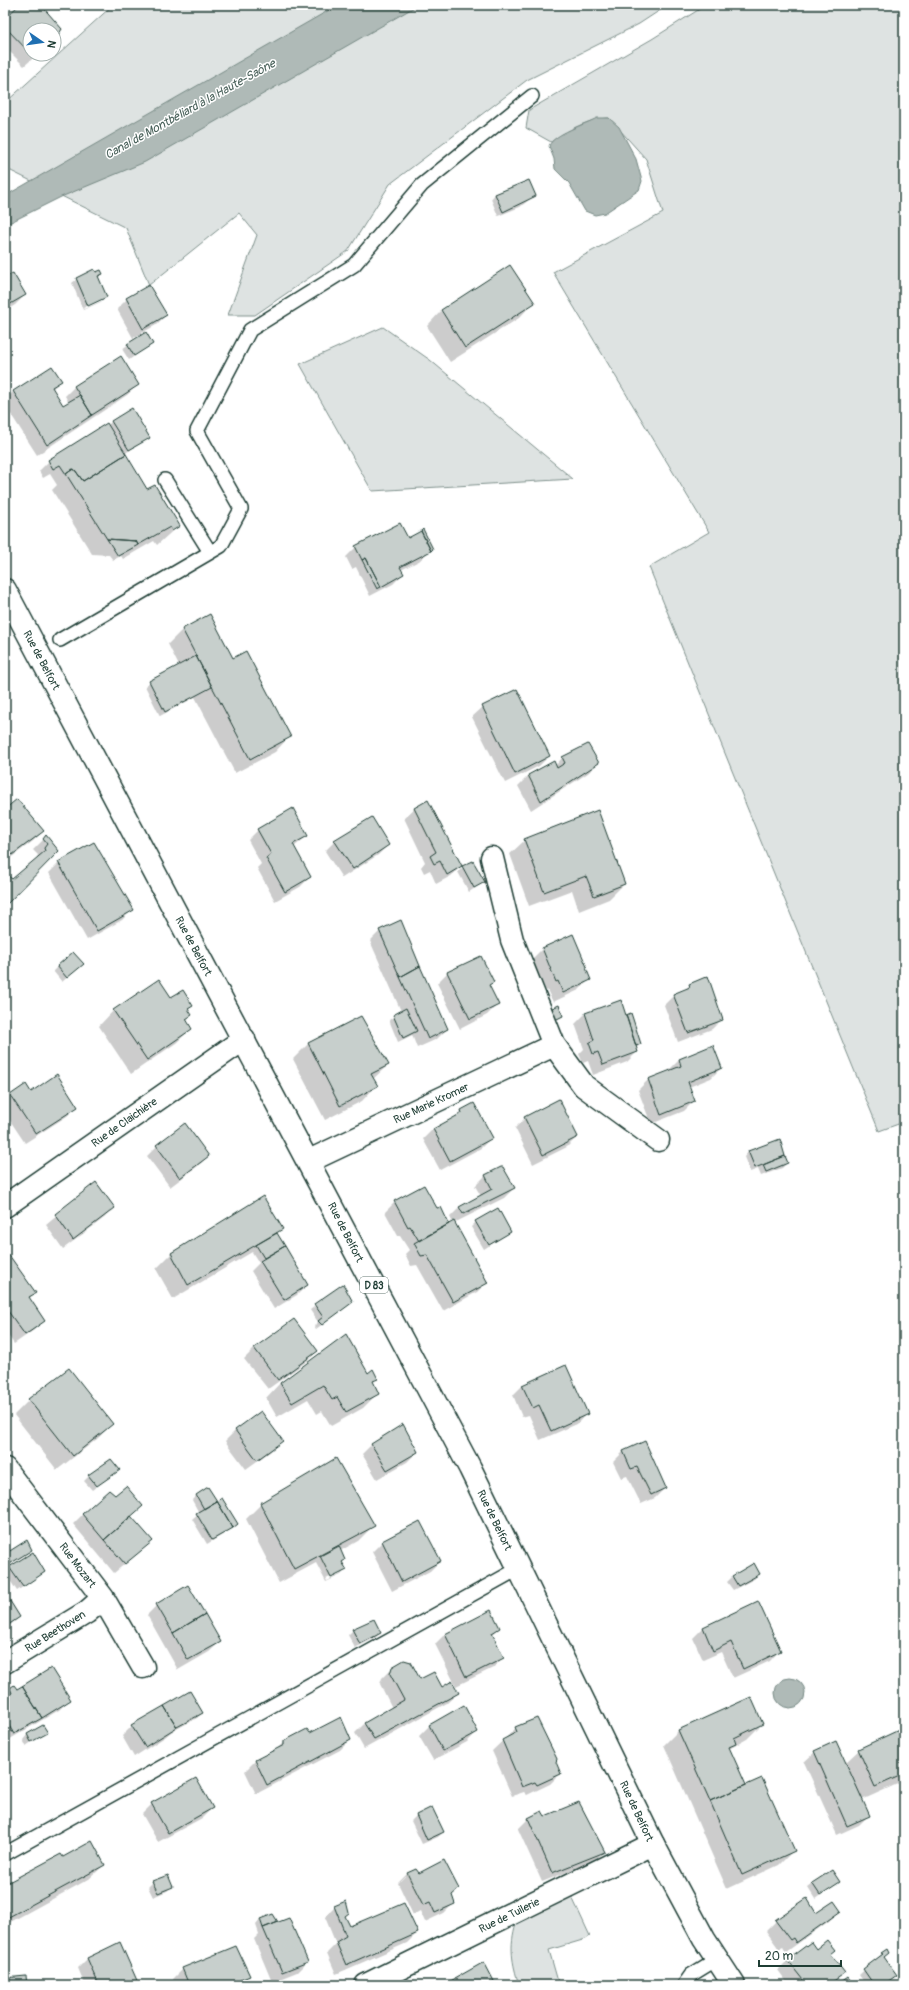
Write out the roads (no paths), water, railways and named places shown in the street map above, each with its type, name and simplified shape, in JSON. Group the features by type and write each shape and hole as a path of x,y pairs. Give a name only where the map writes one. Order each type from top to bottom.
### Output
{"street":[{"name":"Rue de Belfort","path":"5,590 309,1161 470,1468 653,1844 717,1959 734,1985"},
{"path":"492,858 512,940 554,1045 584,1086 658,1140"},
{"name":"Rue de Claichière","path":"5,1206 244,1039"},
{"name":"Rue Marie Kromer","path":"309,1161 554,1045"},
{"name":"Rue Mozart","path":"5,1470 103,1598 143,1667"},
{"name":"Rue Beethoven","path":"5,1662 87,1612 103,1598"},
{"name":"Rue de Tuilerie","path":"366,1985 653,1844"}],"lane":[{"path":"60,640 221,546 241,510 197,431 250,330 354,265 422,185 532,96"},
{"path":"165,480 210,552"},
{"path":"5,1854 518,1568"},
{"path":"684,1985 691,1975 717,1959"}],"water":[{"name":"Canal de Montbéliard à la Haute-Saône","path":"338,5 418,5 145,162 61,197 5,225 5,196"},
{"path":"597,118 609,118 619,127 636,159 642,181 639,190 605,213 595,215 585,211 569,183 555,169 554,159 549,146 563,133"},
{"path":"790,1678 801,1682 805,1693 801,1704 790,1708 779,1704 775,1693 779,1682"}]}
